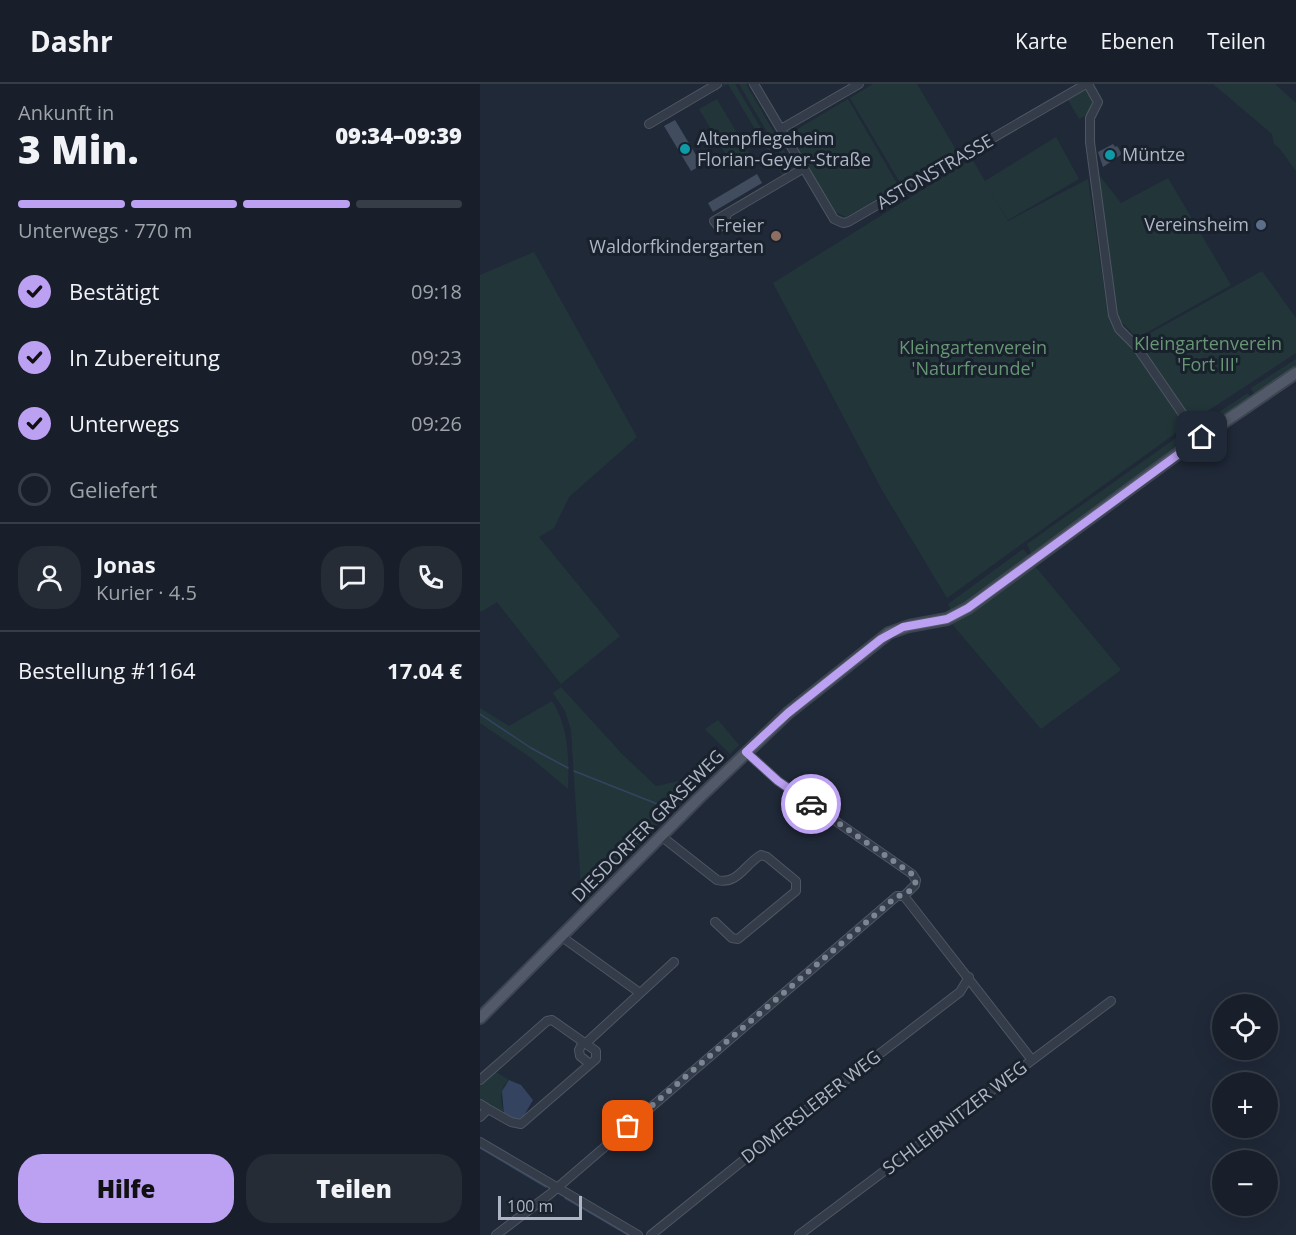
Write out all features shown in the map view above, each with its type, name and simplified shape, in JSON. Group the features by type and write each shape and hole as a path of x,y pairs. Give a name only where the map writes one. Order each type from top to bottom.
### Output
{"main road":[{"name":"DIESDORFER GRASEWEG","path":"480,1017 746,752 788,713 881,639 903,627 947,619 968,608 1176,455 1296,373"}],"street":[{"path":"649,124 717,84"},
{"name":"ASTONSTRASSE","path":"754,84 834,219 843,223 1087,84"},
{"path":"781,129 859,84"},
{"path":"1087,84 1098,102 1090,118 1090,142 1113,315 1119,329 1136,345 1191,426"},
{"path":"727,214 804,168"},
{"path":"496,1235 557,1187 897,896 904,896 915,885 916,880 912,874 778,781 746,752"},
{"path":"662,836 717,880 727,882 734,879 761,855 767,857 796,882 795,891 790,896 738,939 732,938 715,921"},
{"path":"904,896 1032,1060"},
{"path":"562,937 640,993"},
{"path":"591,1064 580,1056 579,1050 584,1043 674,962"},
{"name":"DOMERSLEBER WEG","path":"651,1235 787,1125 953,998 960,992 969,977"},
{"name":"SCHLEIBNITZER WEG","path":"799,1235 1111,1001"},
{"path":"480,1080 547,1021 552,1020 596,1051 596,1059 591,1064 521,1124 511,1122 480,1104"},
{"path":"480,1117 488,1109"},
{"path":"480,1142 638,1235"}],"green space":[{"path":"728,84 735,84 787,173 783,176"},
{"path":"739,84 746,84 795,169 790,171"},
{"path":"873,84 917,84 958,153 902,186 850,98"},
{"path":"1213,84 1275,84 1296,103 1296,171 1274,144 1272,134"},
{"path":"1085,89 1095,102 1092,112 1079,119 1067,98"},
{"path":"717,99 750,155 732,165 699,109"},
{"path":"848,99 899,187 846,217 835,212 792,139 797,136 794,131"},
{"name":"Kleingartenverein 'Naturfreunde'","path":"1056,137 1079,179 1008,220 990,190 1008,221 1088,179 1108,315 1115,331 1129,343 1187,425 947,598 882,490 773,283 972,159 985,181"},
{"path":"1095,170 1121,203 1168,178 1231,285 1137,338 1119,319 1117,320"},
{"path":"534,252 637,437 569,497 554,528 539,537 620,636 561,684 497,602 481,612 480,610 480,275"},
{"name":"Kleingartenverein 'Fort III'","path":"1262,271 1296,318 1296,353 1191,422 1136,341"},
{"path":"1296,359 1296,366 1254,394 1251,388"},
{"path":"1248,393 1250,397 1205,429 1202,423"},
{"path":"1190,428 1194,432 1193,436 1031,553 1027,544"},
{"path":"1023,549 1029,556 952,612 948,604"},
{"path":"1035,566 1121,670 1041,729 952,624"},
{"path":"561,687 623,755 656,786 703,776 725,759 691,792 685,786 671,799 677,806 582,904 571,730 565,711 553,693"},
{"path":"552,701 565,732 568,754 568,789 531,758 480,723 480,708 509,726"},
{"path":"718,720 739,745 730,754 705,729"},
{"path":"496,1072 509,1080 502,1092 504,1115 480,1100 480,1086"}],"water":[{"path":"509,1080 521,1085 533,1100 523,1117 515,1120 504,1115 502,1091"}],"building":[{"name":"Altenpflegeheim Florian-Geyer-Straße","path":"675,120 702,165 691,171 664,126"},
{"name":"Müntze","path":"1113,144 1122,154 1103,167 1098,152"},
{"path":"757,174 762,183 713,212 708,203"}],"waterway":[{"path":"480,714 531,748 568,768"},
{"path":"574,771 670,809"},
{"path":"480,1148 546,1187"},
{"path":"565,1198 628,1235"}],"way so far":[{"path":"628,1126 897,896 904,896 915,885 916,880 912,874 811,804"}],"place":[{"name":"Altenpflegeheim Florian-Geyer-Straße","path":"685,149"},
{"name":"Müntze","path":"1110,155"},
{"name":"Vereinsheim","path":"1261,225"},
{"name":"Freier Waldorfkindergarten","path":"776,236"}],"route":[{"path":"811,804 778,781 746,752 788,713 881,639 903,627 937,622 968,608 1202,437"}]}
